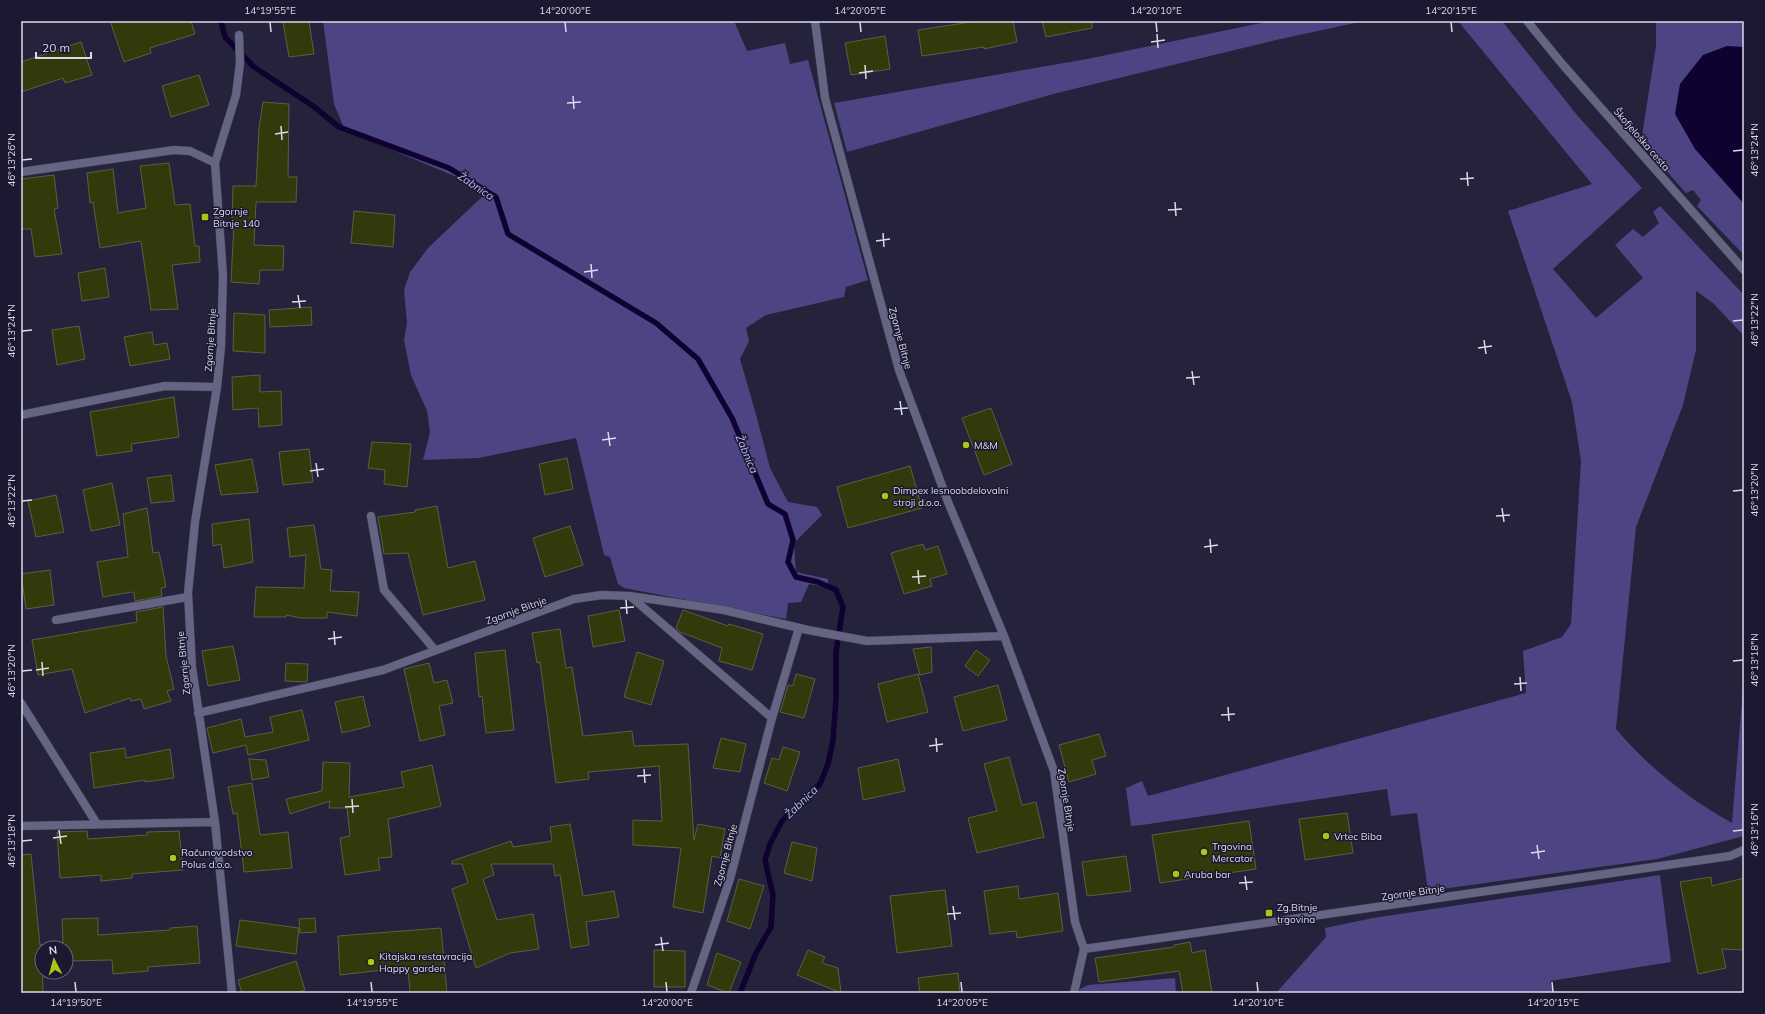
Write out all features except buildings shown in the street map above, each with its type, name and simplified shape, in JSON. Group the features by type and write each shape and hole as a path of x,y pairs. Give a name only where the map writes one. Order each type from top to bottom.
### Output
{"street":[{"name":"Zgornje Bitnje","path":"815,21 825,98 899,370 915,418 1004,636 1054,771 1075,922 1084,949 1730,856 1744,850"},
{"name":"Škofjeloška cesta","path":"1527,21 1563,65 1744,270"},
{"path":"21,172 174,150 190,151 215,163 236,95 240,63 239,35"},
{"name":"Zgornje Bitnje","path":"215,163 223,276 221,347 217,387 190,558 188,597 190,642 198,714 215,822 232,993"},
{"path":"21,415 165,386 217,387"},
{"path":"371,516 384,590 435,650"},
{"name":"Zgornje Bitnje","path":"198,714 383,670 574,599 602,595 630,596 724,610 799,628 867,641 1004,636"},
{"path":"630,596 772,718"},
{"path":"56,620 188,597"},
{"name":"Zgornje Bitnje","path":"691,993 730,879 772,718 799,628"},
{"path":"21,703 97,824"},
{"path":"21,826 215,822"},
{"path":"1074,993 1084,949"}],"shaded area":[{"path":"323,21 734,21 747,51 785,43 790,64 808,60 868,280 846,287 844,297 766,315 746,328 749,341 740,359 770,468 788,502 817,507 822,515 794,543 796,572 828,579 828,587 809,584 801,602 788,603 786,619 624,588 618,584 610,557 604,555 576,438 479,458 423,460 430,432 427,411 411,375 404,340 407,323 404,290 410,272 428,248 485,194 461,182 459,178 345,130 334,104"},
{"path":"1271,21 1364,21 1276,40 1057,93 847,152 834,103 1087,59"},
{"path":"1458,21 1502,21 1577,115 1642,188 1553,269 1596,318 1643,278 1615,245 1633,229 1643,237 1659,223 1653,212 1660,206 1744,295 1744,336 1713,303 1696,291 1696,350 1683,405 1636,527 1616,729 1655,769 1700,804 1732,823 1744,675 1744,836 1657,859 1428,891 1417,813 1391,816 1387,789 1131,826 1126,788 1142,781 1148,796 1526,693 1523,651 1562,637 1571,624 1581,461 1572,402 1508,211 1592,184"},
{"path":"1656,21 1744,21 1744,255 1697,206 1701,200 1693,190 1686,193 1641,142 1656,46"},
{"path":"1727,46 1744,47 1744,204 1695,149 1675,114 1680,84 1703,55"},
{"path":"1660,875 1671,962 1550,981 1553,993 1276,993 1326,937 1325,928 1373,918"},
{"path":"1175,978 1176,993 1079,993 1080,989 1088,985"}],"waterway":[{"name":"Žabnica","path":"221,21 225,37 254,67 313,106 339,127 449,168 496,197 508,234 656,323 698,359 732,418 768,504 785,514 793,540 788,562 796,577 818,582 836,590 843,607 836,652 836,699 833,740 828,764 820,784 782,821 770,844 765,860 773,895 771,927 756,953 740,993"}],"place":[{"name":"Zgornje Bitnje 140","path":"205,217"},
{"name":"M&M","path":"966,445"},
{"name":"Dimpex lesnoobdelovalni stroji d.o.o.","path":"885,496"},
{"name":"Vrtec Biba","path":"1326,836"},
{"name":"Trgovina Mercator","path":"1204,852"},
{"name":"Računovodstvo Polus d.o.o.","path":"173,858"},
{"name":"Aruba bar","path":"1176,874"},
{"name":"Zg.Bitnje trgovina","path":"1269,913"},
{"name":"Kitajska restavracija Happy garden","path":"371,962"}]}
